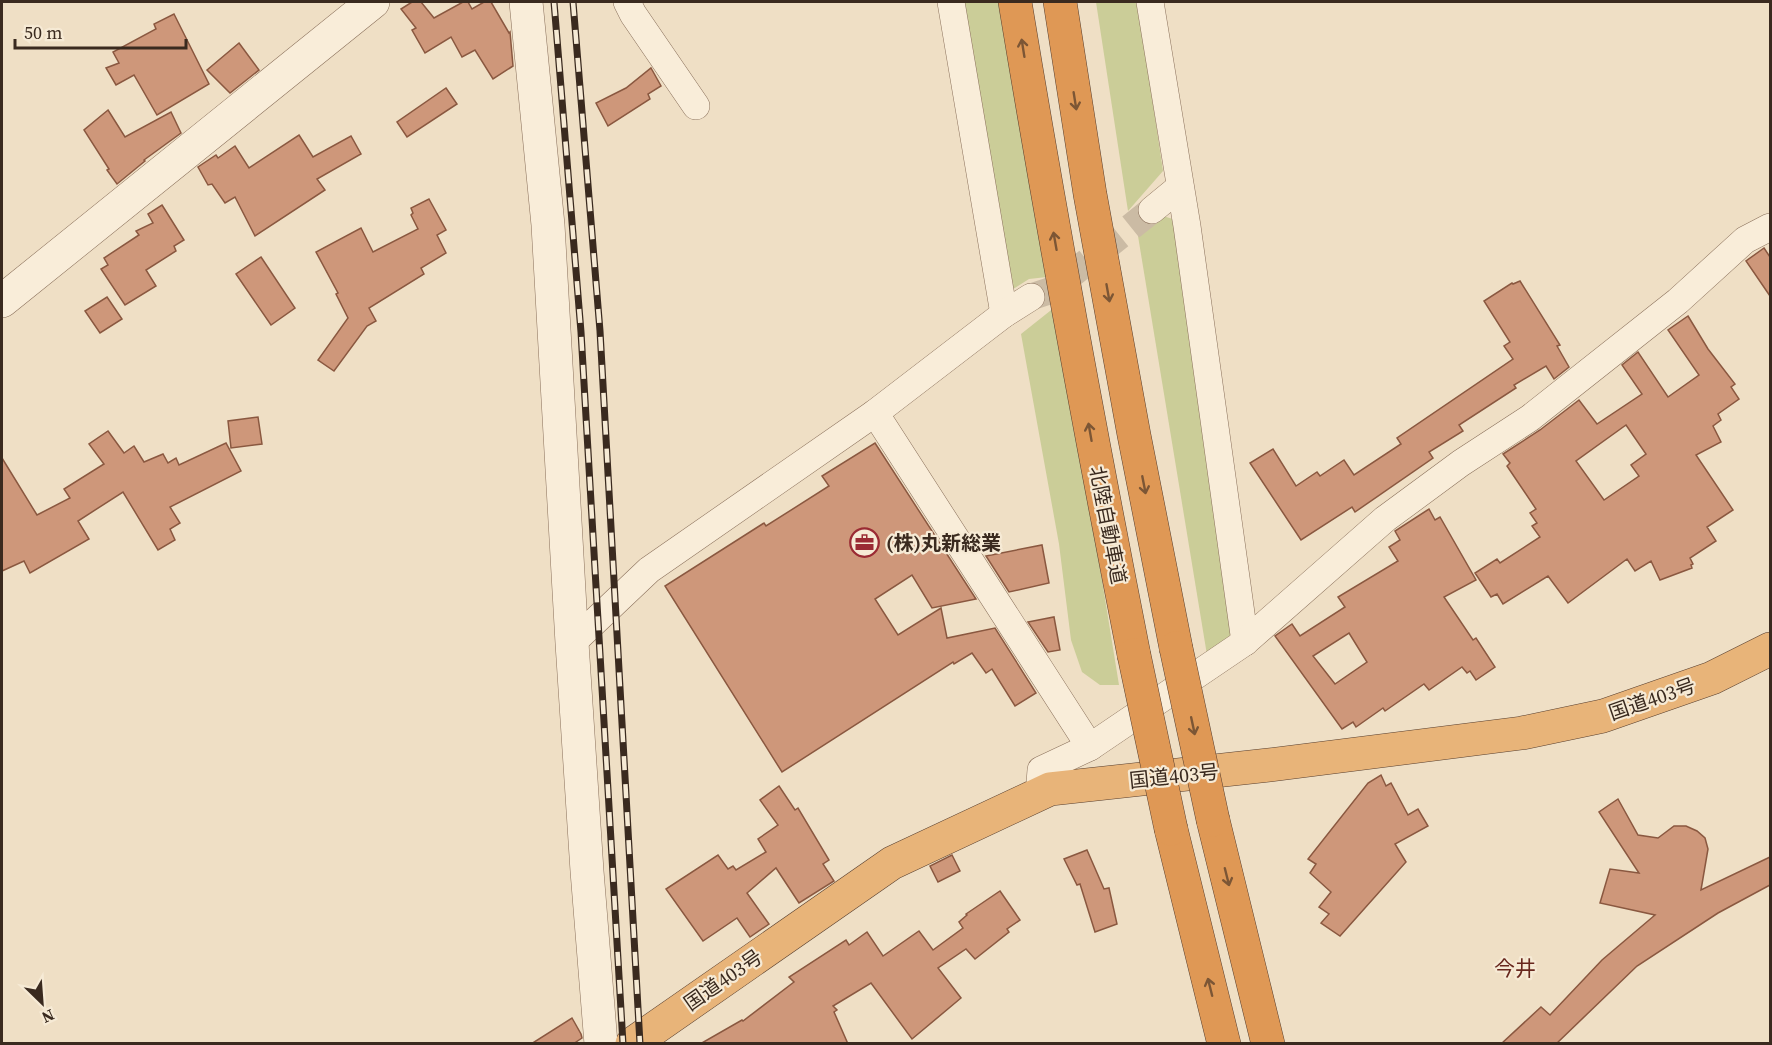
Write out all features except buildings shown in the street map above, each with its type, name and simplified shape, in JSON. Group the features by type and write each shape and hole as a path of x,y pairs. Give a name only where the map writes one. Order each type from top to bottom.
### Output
{"highway":[{"name":"北陸自動車道","path":"1016,2 1048,204 1134,655 1171,829 1224,1044"},
{"path":"1060,2 1090,194 1176,648 1213,820 1268,1044"},
{"name":"国道403号","path":"632,1044 892,863 1050,789 1269,765 1522,733 1603,716 1712,678 1770,649"}],"street":[{"path":"2,301 373,2"},
{"path":"526,2 548,225 572,643 601,1044"},
{"path":"627,2 696,106"},
{"path":"951,2 1004,314"},
{"path":"1150,2 1180,187 1245,642"},
{"path":"1152,210 1180,187"},
{"path":"1038,795 1041,770 1090,747 1245,642 1385,519 1461,463 1530,418 1678,301 1745,240 1770,226"},
{"path":"572,643 649,570 875,413 1004,314 1031,297"},
{"path":"875,413 1090,747"}],"green space":[{"path":"960,2 1000,2 1047,277 1029,279 1010,291"},
{"path":"1096,2 1138,2 1163,171 1128,211"},
{"path":"1163,216 1176,220 1231,638 1207,655 1138,236"},
{"path":"1055,307 1060,321 1119,685 1100,685 1082,672 1071,640 1059,544 1021,334"}],"tunnel":[{"path":"1031,297 1052,290 1152,210"}],"railway":[{"path":"554,2 581,332 623,1044"},
{"path":"573,2 600,331 640,1044"}],"place":[{"name":"(株)丸新総業","path":"865,543"}],"district":[{"name":"今井","path":"1515,968"}]}
